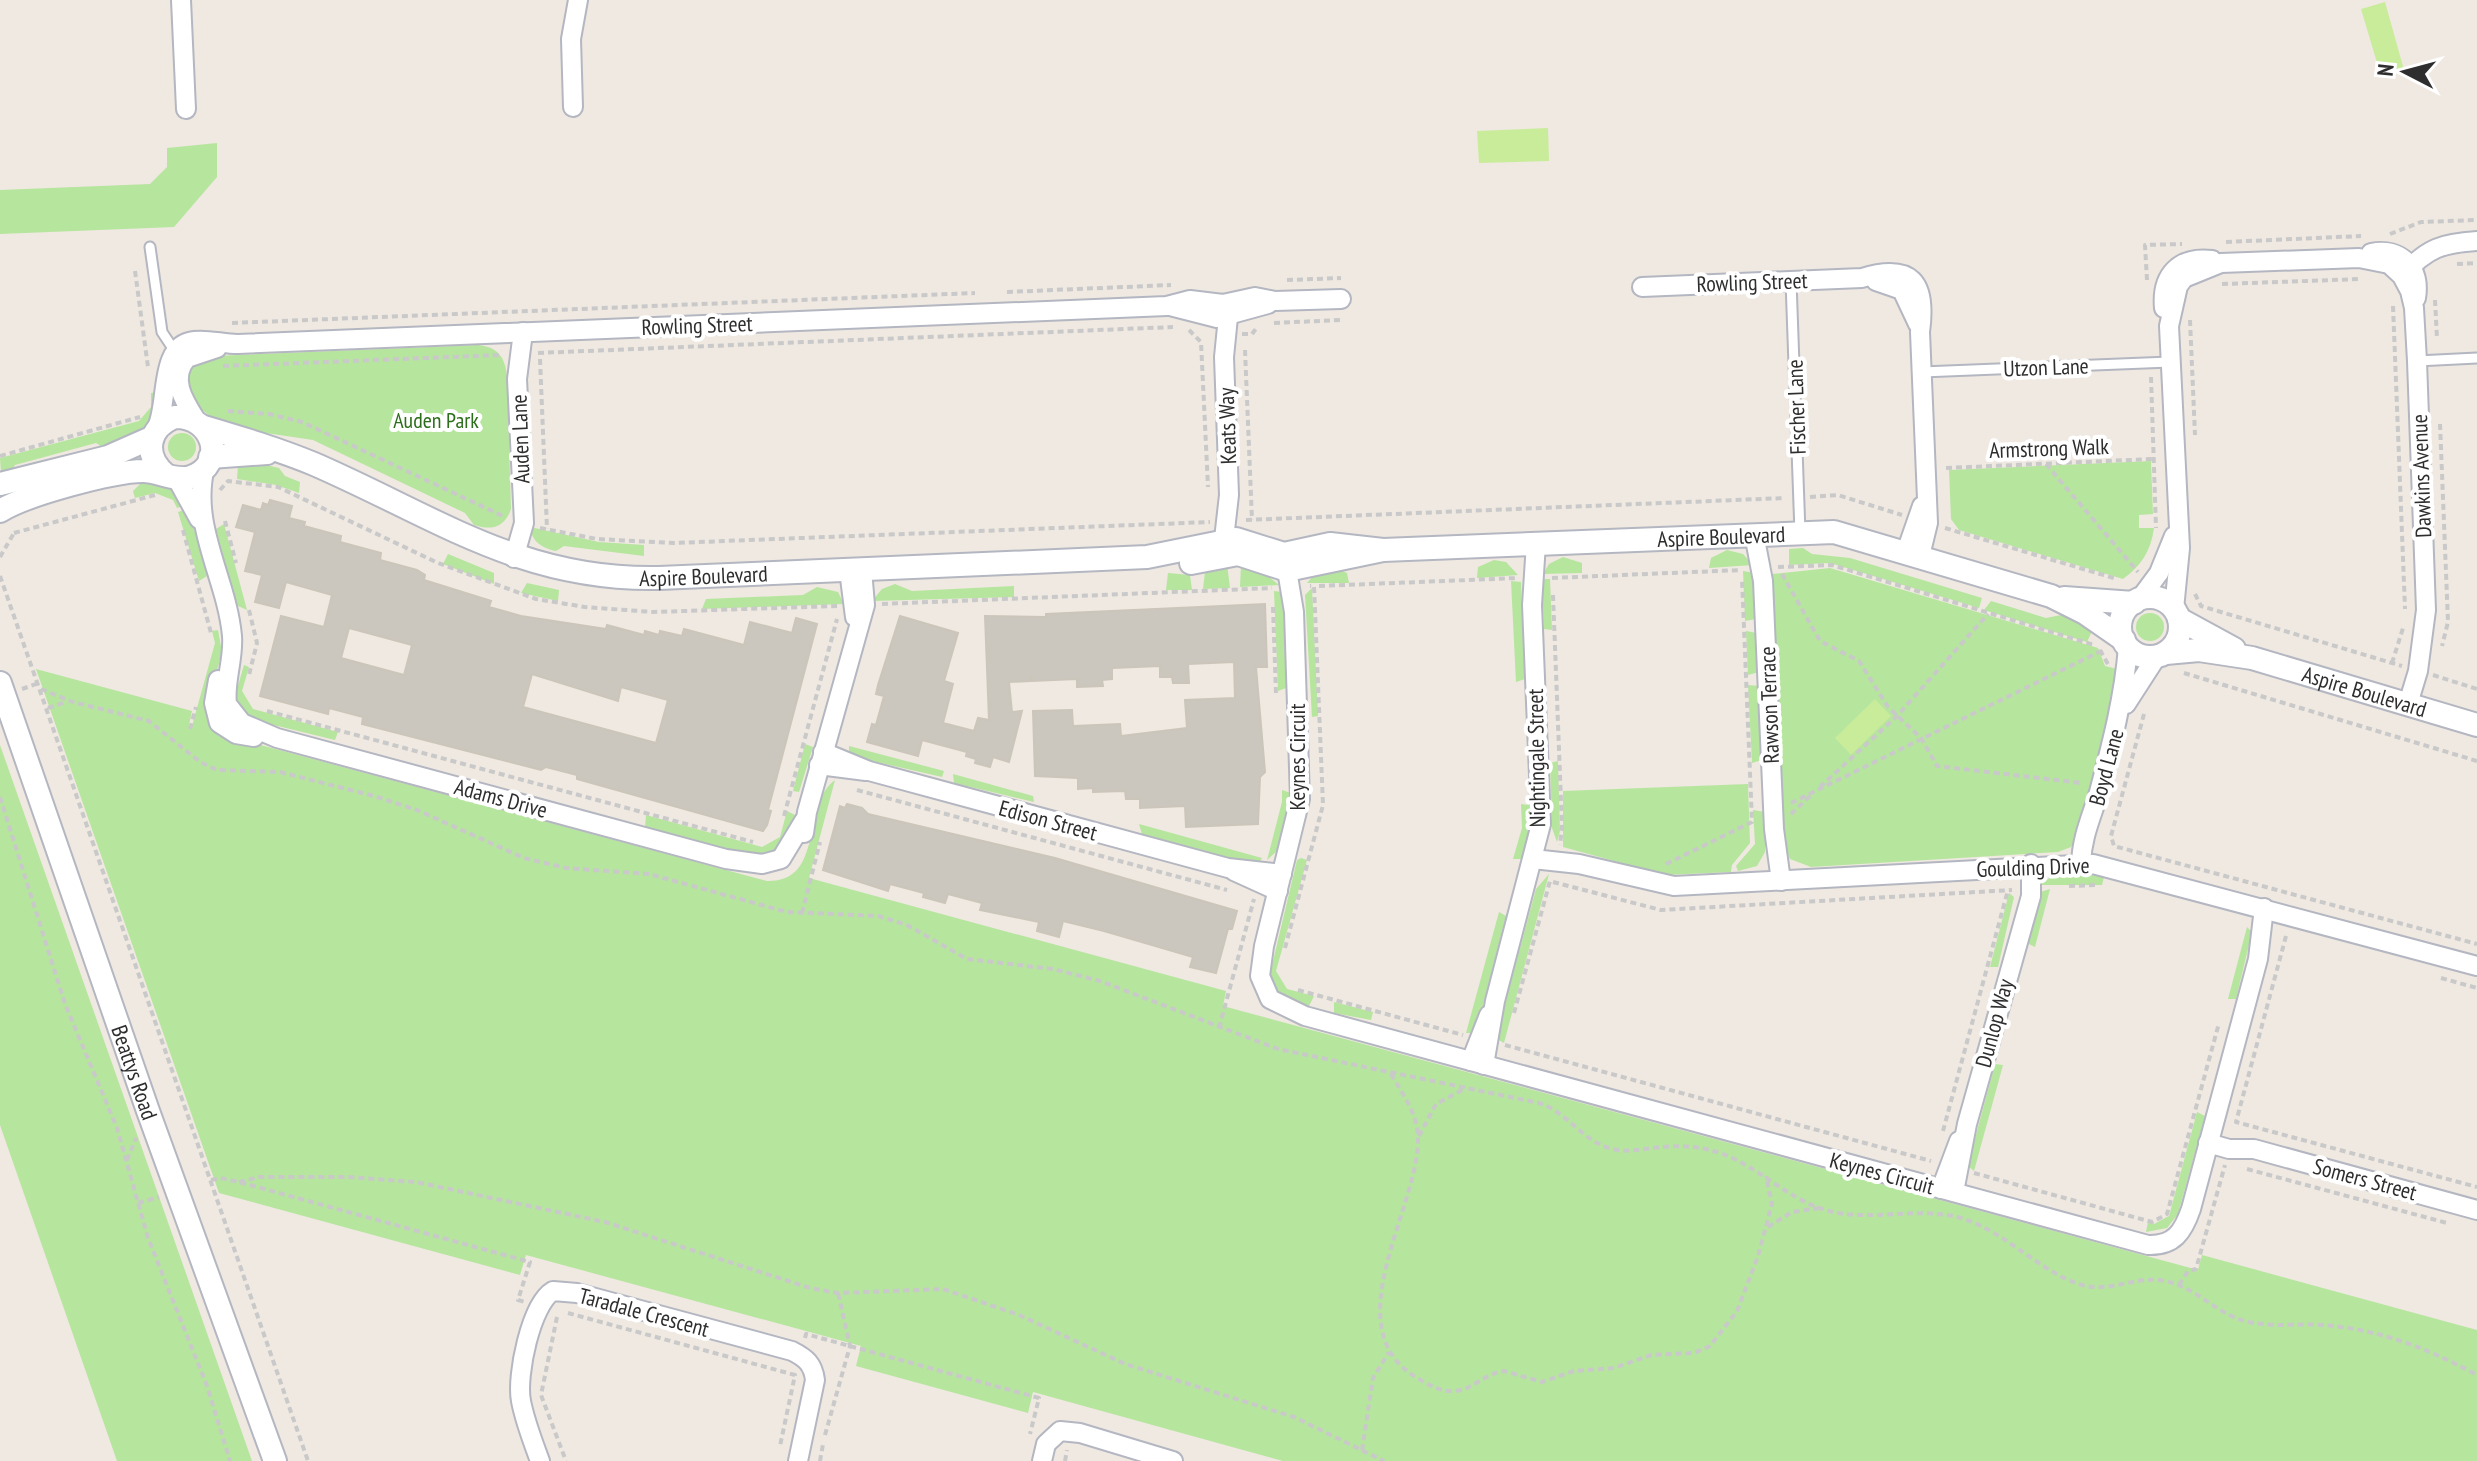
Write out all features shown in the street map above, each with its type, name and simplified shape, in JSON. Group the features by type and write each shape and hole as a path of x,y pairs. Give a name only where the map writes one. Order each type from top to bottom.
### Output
{"street":[{"path":"181,0 186,109"},
{"path":"573,107 570,55 578,0"},
{"path":"2167,575 2123,616 2126,652 2141,656 2161,655 2178,638 2167,575 2177,524 2169,326 2174,295 2184,278 2221,263 2359,258 2407,271 2438,245 2477,241"},
{"name":"Dawkins Avenue","path":"2402,703 2420,643 2426,610 2417,361 2414,308 2407,271"},
{"name":"Rowling Street","path":"1642,287 1862,278 1902,290 1913,307 1920,332 1926,496 1913,554"},
{"name":"Rowling Street","path":"179,357 228,344 1167,306 1190,300 1229,326 1255,297 1275,301 1341,299"},
{"name":"Keats Way","path":"1228,528 1224,357 1229,326"},
{"name":"Auden Lane","path":"506,555 519,521 522,500 517,379 524,353 516,332"},
{"path":"0,511 20,501 123,473 188,478 208,462 210,436 179,388 179,357"},
{"path":"0,484 108,457 163,415 168,367 179,357"},
{"path":"151,426 175,417 200,424"},
{"name":"Aspire Boulevard","path":"200,424 285,453 506,555 562,569 632,577 1155,557 1228,528 1292,564 1330,544 1383,550 1762,534 1847,535 2051,596 2085,613 2126,652"},
{"path":"151,426 152,459 171,477"},
{"name":"Aspire Boulevard","path":"208,462 285,453"},
{"name":"Adams Drive","path":"208,462 201,497 205,528 229,620 231,657 215,693 214,712 219,723 236,734 277,738 726,859 762,864 781,859 804,821 865,605 856,570"},
{"name":"Adams Drive","path":"171,477 205,528"},
{"name":"Rawson Terrace","path":"1762,534 1769,572 1775,881"},
{"name":"Nightingale Street","path":"1478,1063 1491,1043 1495,1001 1535,852 1541,816 1532,605 1538,577 1529,543"},
{"name":"Keynes Circuit","path":"1292,564 1300,799 1264,946 1251,972 1254,997 1274,1014 1305,1016 2148,1245 2164,1245 2173,1241 2186,1225 2272,910"},
{"name":"Aspire Boulevard","path":"2051,596 2136,601"},
{"path":"2136,601 2158,598 2176,614"},
{"name":"Aspire Boulevard","path":"2176,614 2252,658"},
{"name":"Aspire Boulevard","path":"2161,655 2199,650 2252,658 2477,725"},
{"name":"Boyd Lane","path":"2087,863 2092,817 2120,717 2126,652"},
{"name":"Boyd Lane","path":"2120,717 2161,655"},
{"name":"Beattys Road","path":"0,683 148,1111 275,1461"},
{"name":"Edison Street","path":"821,759 840,771 869,771 1280,883"},
{"name":"Goulding Drive","path":"1535,852 1674,886 2087,863 2477,966"},
{"name":"Dunlop Way","path":"1948,1191 2021,922 2031,896 2024,865"},
{"name":"Somers Street","path":"2210,1136 2229,1149 2254,1149 2477,1210"},
{"name":"Taradale Crescent","path":"538,1306 553,1291 577,1293 800,1355"},
{"path":"538,1306 519,1378 521,1400 540,1461"},
{"path":"798,1461 815,1380 810,1363 800,1355"},
{"path":"1044,1452 1060,1431 1080,1433 1173,1461"}],"lane":[{"path":"150,247 162,332 179,357"},
{"name":"Fischer Lane","path":"1791,281 1800,533"},
{"path":"2417,361 2477,358"},
{"name":"Utzon Lane","path":"1921,372 2170,362"}],"path":[{"path":"2445,264 2477,263"},
{"path":"135,271 149,375"},
{"path":"1274,281 1341,278"},
{"path":"2215,285 2365,279"},
{"path":"998,292 1183,284"},
{"path":"2435,291 2438,360"},
{"path":"227,323 984,293"},
{"path":"2393,299 2406,618 2413,669"},
{"path":"2190,311 2196,445"},
{"path":"1196,337 1229,326 1252,334 1261,323 1340,320"},
{"path":"1228,528 1229,326"},
{"path":"209,366 1186,327 1196,337 1202,350 1208,500"},
{"path":"524,353 547,529"},
{"path":"224,411 269,414 310,425 519,521 607,540 674,543 1228,528 1446,511"},
{"path":"0,456 139,418 151,426"},
{"path":"2440,422 2448,622 2441,649"},
{"name":"Armstrong Walk","path":"1946,468 2153,459 2155,538"},
{"path":"2046,464 2138,572 2142,566 2192,580 2201,606 2477,689"},
{"path":"219,491 219,499"},
{"path":"14,533 155,495 163,498"},
{"path":"224,518 239,573"},
{"path":"180,521 214,642"},
{"path":"1769,572 1832,565 2099,647 2106,665 2126,652"},
{"path":"1314,586 1741,569 1752,822 1637,879"},
{"path":"1769,572 1820,641 1859,661 1897,716 1921,738 1937,766 2101,785"},
{"path":"0,576 308,1461"},
{"path":"1538,577 1562,838"},
{"path":"246,601 257,643 249,676"},
{"path":"782,821 841,606"},
{"path":"1773,820 1817,790 1897,716 1988,614"},
{"path":"1773,820 1817,790 2101,651"},
{"path":"2413,669 2438,662"},
{"path":"2180,671 2477,761"},
{"path":"40,686 73,702 149,721 200,762 217,770 280,772 361,792 417,810 509,854 566,868 649,874 787,912 878,916 907,925 959,956 976,962 1037,966 1100,981 1265,1046 1547,1106 1607,1148 1701,1148 1766,1176 1820,1208 1845,1214 1927,1212 1959,1218 2004,1238 2064,1278 2085,1286 2105,1288 2142,1280 2164,1280 2188,1289 2225,1314 2247,1322 2321,1325 2387,1335 2429,1349 2477,1375"},
{"path":"190,729 198,698"},
{"path":"48,708 73,702"},
{"path":"2148,705 2111,836 2114,846 2477,944"},
{"path":"254,708 762,844"},
{"path":"1283,956 1323,805 1321,759"},
{"path":"847,788 1254,898"},
{"path":"0,797 65,1004 117,1128 148,1238 207,1386 230,1461"},
{"path":"1513,1016 1550,881"},
{"path":"1943,1132 2008,890"},
{"path":"2286,936 2236,1122 2477,1187"},
{"path":"1288,987 2152,1222 2167,1214 2222,1014"},
{"path":"1491,1043 1509,1031"},
{"path":"1391,1074 1409,1101 1418,1138"},
{"path":"1468,1087 1436,1104 1418,1138 1411,1183 1380,1296 1380,1321 1389,1352 1414,1376 1440,1389 1453,1391 1497,1372 1542,1382 1574,1371 1622,1366 1651,1355 1703,1350 1719,1340 1737,1311 1767,1228 1772,1204 1766,1176"},
{"path":"2225,1163 2461,1227"},
{"path":"239,1182 260,1177 347,1177 416,1182 605,1222 770,1277 838,1293 943,1289 1019,1315 1125,1364 1294,1417 1384,1461"},
{"path":"211,1180 220,1178 239,1182 530,1262 518,1300 538,1306"},
{"path":"1767,1228 1792,1212 1820,1208"},
{"path":"820,1461 850,1346 838,1293"},
{"path":"566,1461 541,1395 559,1310 795,1375"},
{"path":"780,1449 806,1334 1039,1398 1029,1438 1044,1452"},
{"path":"1362,1450 1373,1378 1389,1352"}],"green space":[{"path":"2385,2 2404,70 2381,76 2361,9"},
{"path":"1548,128 1549,161 1479,163 1477,131"},
{"path":"217,143 217,177 174,227 0,234 0,190 150,184 167,167 167,148"},
{"name":"Auden Park","path":"478,345 499,354 507,376 511,509 501,524 487,528 474,525 465,513 313,440 253,431 210,416 194,404 185,378 188,366 214,356"},
{"path":"157,392 147,424 135,434 104,448 96,443 15,465 11,472 1,473 0,458 139,421 151,407 151,393"},
{"path":"182,433 192,437 196,447 192,457 182,461 172,457 168,447 172,437"},
{"path":"2151,461 2153,514 2139,515 2139,528 2154,528 2153,536 2144,557 2123,579 1959,530 1951,519 1949,470"},
{"path":"258,463 279,468 285,476 300,482 299,493 276,485 237,479 238,464"},
{"path":"142,482 172,487 183,506 177,508 173,500 155,493 135,498 133,491"},
{"path":"189,511 207,576 199,581 178,512"},
{"path":"224,524 247,610 236,605 216,529"},
{"path":"530,527 599,542 644,545 644,556 564,546 556,551 551,550 535,540"},
{"path":"1803,548 1812,554 1850,558 1982,598 1979,608 1830,563 1789,565 1789,549"},
{"path":"1727,550 1743,554 1753,565 1709,568 1711,558"},
{"path":"448,554 494,573 494,584 443,564"},
{"path":"1563,557 1582,563 1582,573 1543,574 1549,564"},
{"path":"1494,560 1506,562 1518,575 1477,578 1478,567"},
{"path":"1227,564 1230,588 1203,589 1205,572"},
{"path":"1241,565 1268,576 1279,585 1240,587"},
{"path":"1335,568 1347,573 1349,583 1307,583 1314,575"},
{"path":"1830,568 2098,648 2105,666 2117,669 2119,683 2079,835 2071,847 2058,852 1811,867 1790,859 1782,842 1772,574"},
{"path":"1743,571 1755,573 1756,619 1745,621"},
{"path":"1168,573 1190,575 1192,590 1166,590"},
{"path":"1550,579 1552,630 1544,629 1542,582"},
{"path":"1511,581 1521,582 1525,679 1516,682"},
{"path":"527,583 559,590 558,601 521,593"},
{"path":"895,584 912,591 1014,586 1014,597 872,601 882,589"},
{"path":"817,587 838,592 844,604 702,609 706,599 803,595"},
{"path":"1312,588 1318,716 1312,717 1305,595"},
{"path":"1274,591 1282,592 1283,598 1286,688 1278,691"},
{"path":"1991,601 2046,618 2061,615 2092,631 2087,642 1984,610"},
{"path":"2150,613 2160,617 2164,627 2160,637 2150,641 2140,637 2136,627 2140,617"},
{"path":"218,630 222,652 211,692 231,737 767,881 785,878 798,869 805,856 818,806 824,792 835,780 809,878 1226,991 1223,1006 2198,1270 2202,1255 2477,1330 2477,1461 1283,1461 1033,1392 1028,1413 856,1366 861,1346 526,1255 520,1275 219,1193 36,669 192,711 189,725 192,726 215,643 212,631"},
{"path":"1746,631 1757,633 1759,672 1748,675"},
{"path":"244,665 249,667 242,691 253,709 338,732 335,740 249,719 235,696"},
{"path":"1748,685 1760,686 1762,760 1752,763"},
{"path":"1875,699 1891,716 1851,755 1835,738"},
{"path":"805,744 813,747 799,792 793,791"},
{"path":"0,745 252,1461 117,1461 0,1125"},
{"path":"849,746 944,771 942,777 859,758 849,753"},
{"path":"1558,761 1560,831 1557,842 1552,828 1550,763"},
{"path":"953,774 1033,796 1034,802 954,783"},
{"path":"1748,784 1750,843 1732,865 1731,872 1665,875 1563,847 1563,791"},
{"path":"1282,790 1291,793 1290,800 1278,850 1267,860 1282,802"},
{"path":"1521,804 1529,805 1530,827 1522,859 1513,859 1522,828"},
{"path":"1753,810 1765,812 1765,852 1757,866 1738,871 1736,866 1755,844"},
{"path":"787,811 795,815 785,845 774,852 759,854 718,848 645,827 646,815 762,847 780,837"},
{"path":"1139,824 1262,858 1259,863 1246,862 1142,834"},
{"path":"1297,860 1307,860 1276,971 1287,989 1314,996 1309,1006 1279,994 1269,978"},
{"path":"2081,873 2104,877 2102,885 2040,885 2052,876"},
{"path":"1549,874 1504,1043 1497,1039 1499,1026 1536,889"},
{"path":"2050,889 2035,947 2027,943 2037,893"},
{"path":"2009,893 2014,897 1998,967 1990,967"},
{"path":"1499,912 1506,916 1480,1017 1474,1033 1466,1033"},
{"path":"2247,927 2252,932 2236,999 2228,999"},
{"path":"1334,1002 1373,1012 1371,1020 1334,1013"},
{"path":"1995,1064 2003,1065 1974,1171 1968,1166"},
{"path":"2197,1112 2205,1116 2178,1214 2167,1228 2146,1232 2148,1222 2154,1224 2169,1216"}],"building":[{"path":"270,500 292,506 289,518 305,522 304,526 341,536 340,542 381,553 380,560 417,570 425,575 424,580 491,601 489,607 521,616 606,629 607,625 644,635 645,631 659,635 660,631 682,636 684,629 744,645 750,622 792,633 796,618 817,624 768,810 771,811 767,825 763,831 577,779 577,775 546,767 541,770 362,724 363,717 329,708 328,714 260,696 281,616 324,627 332,595 286,582 279,608 255,602 262,575 245,571 255,532 236,527 243,505 261,510 263,503 268,505","holes":["349,628 412,645 404,675 341,658","532,674 618,701 621,687 668,700 656,743 523,707"]},
{"path":"1265,604 1267,667 1256,667 1265,772 1260,777 1258,824 1186,827 1185,806 1140,808 1140,799 1126,799 1125,791 1093,792 1093,788 1078,789 1078,778 1035,776 1033,711 1072,710 1073,726 1120,724 1121,736 1187,728 1185,700 1235,698 1234,662 1188,664 1189,683 1173,683 1172,677 1160,677 1160,666 1112,668 1112,679 1102,680 1103,686 1077,687 1077,679 1032,681 1032,675 1030,681 1009,682 1012,712 1022,711 1009,762 993,757 990,767 975,763 976,759 966,756 967,752 922,740 918,756 867,742 872,724 876,725 884,696 876,694 900,616 958,633 944,681 953,684 943,723 974,731 978,718 989,720 985,616 1046,617 1046,614"},
{"path":"847,804 862,808 868,814 1055,858 1237,911 1232,929 1228,929 1216,973 1190,967 1193,957 1104,931 1063,921 1059,937 1037,931 1039,922 980,910 982,903 948,894 945,903 923,897 924,893 890,884 888,891 823,870 840,806 845,808"}]}
